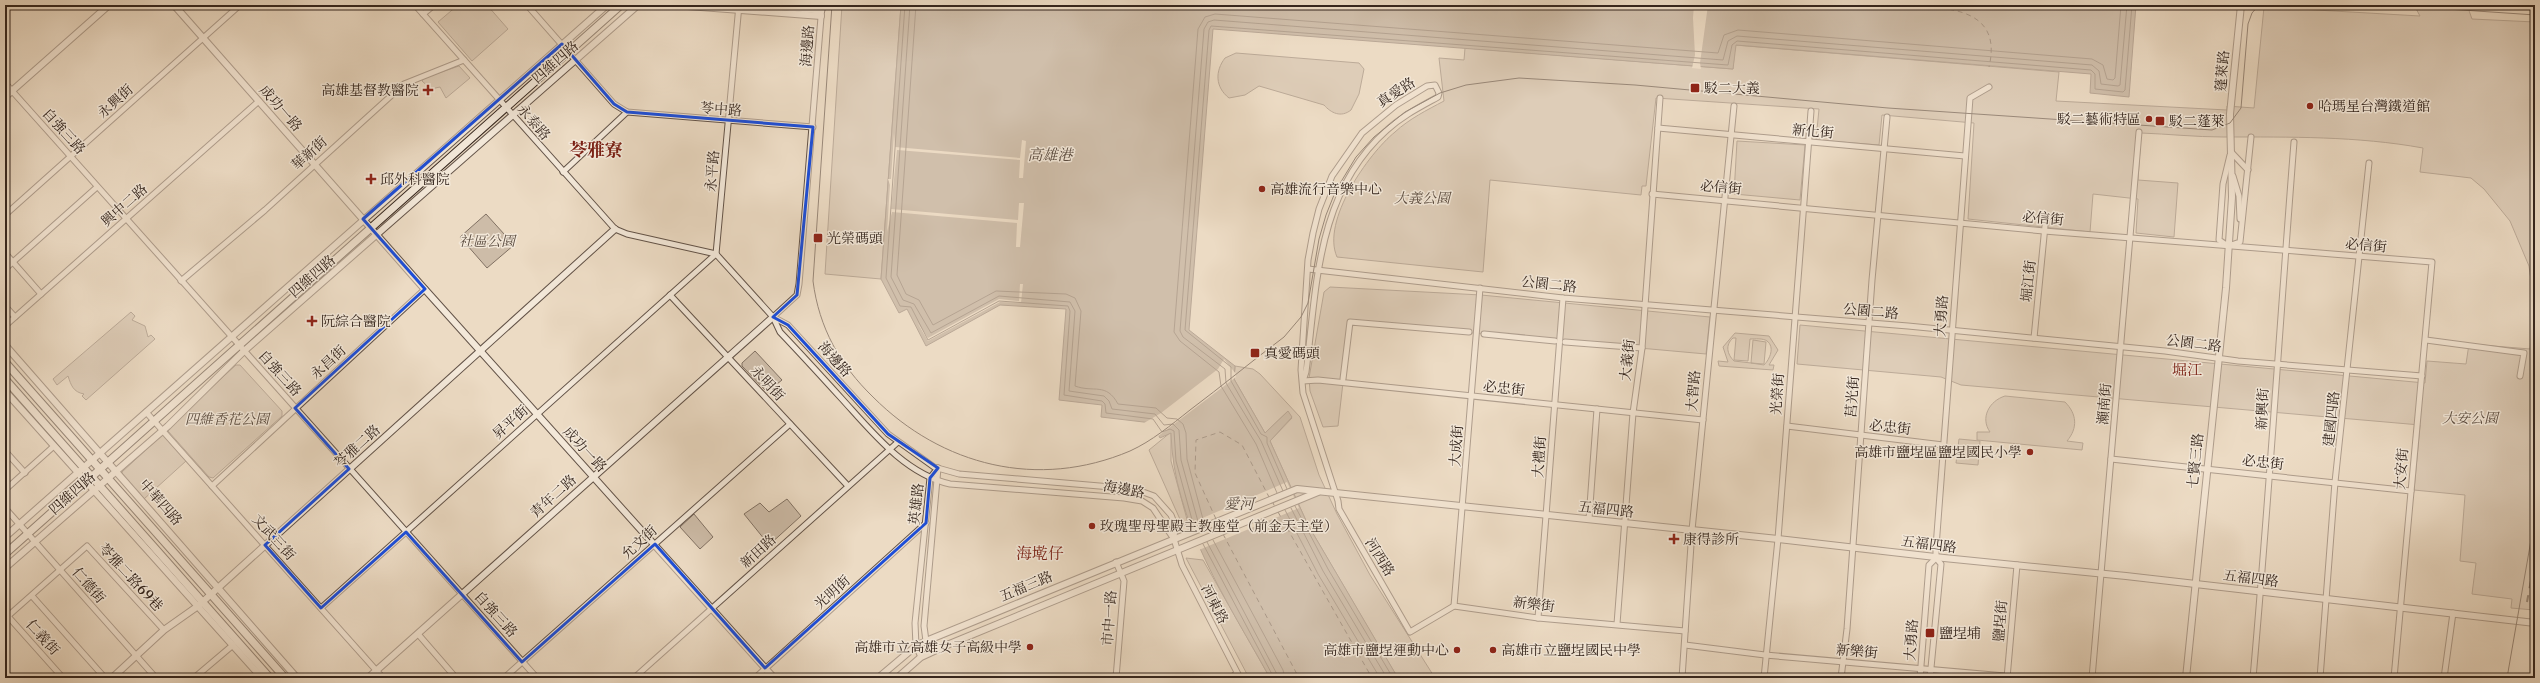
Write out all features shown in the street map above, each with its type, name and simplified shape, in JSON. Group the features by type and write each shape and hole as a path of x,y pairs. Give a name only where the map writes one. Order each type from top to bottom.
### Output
{"main road":[{"name":"四維四路","path":"5,554 370,227 621,5"},
{"path":"759,5 821,10"},
{"name":"中華四路","path":"5,362 101,468 285,678"},
{"path":"5,379 92,476 98,488 203,600 270,678"}],"street":[{"path":"5,97 109,5"},
{"name":"成功一路","path":"174,5 363,220 774,678"},
{"name":"永興街","path":"5,215 240,5"},
{"name":"永泰路","path":"415,5 615,229 627,234 716,254"},
{"path":"423,14 434,5"},
{"path":"527,5 614,104 627,112 563,172"},
{"name":"四維四路","path":"5,537 607,5"},
{"name":"四維四路","path":"5,568 162,431 244,352 378,236 638,5"},
{"path":"674,5 821,10"},
{"name":"蓬萊路","path":"2231,139 2230,114 2241,5"},
{"name":"永平路","path":"716,254 738,7"},
{"name":"海邊路","path":"773,317 797,295 813,127 821,10"},
{"name":"華新街","path":"181,281 404,84 464,60"},
{"name":"自強三路","path":"5,83 537,678"},
{"name":"真愛路","path":"1308,270 1319,209 1332,176 1345,156 1376,119 1421,89 1427,86 1435,85 1439,93 1438,97 1387,129 1358,162 1332,214 1324,238 1318,272"},
{"name":"大勇路","path":"1920,678 1930,565 1936,558 1959,222 1970,98 1988,87"},
{"name":"大義街","path":"1617,624 1633,413 1642,348 1660,98"},
{"name":"興中二路","path":"5,326 259,101"},
{"name":"大智路","path":"1682,678 1692,530 1734,106"},
{"name":"光榮街","path":"1764,678 1765,655 1778,539 1811,111"},
{"name":"苓中路","path":"627,112 813,127"},
{"name":"莒光街","path":"1841,678 1847,629 1869,323 1887,117"},
{"name":"新化街","path":"1658,128 1965,156"},
{"name":"瀨南街","path":"2092,678 2139,132"},
{"path":"2228,246 2240,242 2251,137"},
{"name":"七賢三路","path":"2186,678 2206,468 2219,358 2228,246 2232,172 2231,139"},
{"name":"新興街","path":"2253,678 2271,475 2276,364 2294,142"},
{"path":"2232,150 2248,170"},
{"name":"七賢三路","path":"2228,246 2219,240 2223,184 2232,150"},
{"name":"建國四路","path":"2320,678 2335,482 2349,369 2369,163"},
{"name":"七賢三路","path":"2232,172 2239,196 2241,234"},
{"path":"5,269 98,187"},
{"name":"必信街","path":"1652,194 1803,206 1959,222 2045,228 2228,246 2432,262"},
{"name":"堀江街","path":"2034,338 2045,228"},
{"name":"苓雅二路","path":"112,678 164,630 198,606 615,229"},
{"path":"5,253 41,294"},
{"path":"716,254 773,317"},
{"name":"昇平街","path":"321,608 716,254"},
{"name":"大安街","path":"2394,678 2432,262"},
{"path":"1308,270 1301,367 1303,393 1335,493"},
{"name":"公園二路","path":"1308,270 1563,298 1869,323 2121,346 2276,364 2422,376"},
{"path":"1303,381 1306,372 1318,272"},
{"name":"大成街","path":"1454,606 1464,506 1480,288"},
{"name":"永昌街","path":"212,486 425,289"},
{"name":"永明街","path":"670,295 848,486"},
{"name":"大禮街","path":"1538,618 1563,298"},
{"path":"5,306 15,317"},
{"name":"海邊路","path":"773,317 788,325 854,399 888,434 938,468 959,474 1111,487 1143,492 1154,496 1171,515 1175,525 1174,539"},
{"name":"海邊路","path":"773,317 780,332 890,449 930,478 939,482 1142,501 1153,508 1174,539"},
{"name":"青年二路","path":"368,678 594,476 729,358 773,317"},
{"path":"1342,379 1350,322 1469,332"},
{"path":"1484,334 1555,341"},
{"path":"2426,340 2524,353 2520,376"},
{"path":"1565,342 1642,348"},
{"name":"中華四路","path":"5,345 297,678"},
{"name":"必忠街","path":"1303,381 1318,380 1703,420"},
{"path":"5,391 78,473 86,481 98,488 259,677"},
{"path":"1589,519 1597,409"},
{"name":"文武三街","path":"146,412 383,678"},
{"name":"允文街","path":"504,678 790,424"},
{"name":"必忠街","path":"1787,426 1943,445"},
{"name":"新田路","path":"634,678 898,442"},
{"path":"5,490 54,446"},
{"path":"5,451 24,473"},
{"name":"必忠街","path":"2111,459 2411,491"},
{"name":"英雄路","path":"921,657 916,646 915,623 930,478 938,468"},
{"name":"英雄路","path":"931,652 926,640 924,626 939,482 938,468"},
{"name":"五福四路","path":"1297,489 1624,522 1852,547 1936,558 2196,583 2535,623"},
{"name":"五福三路","path":"878,678 916,646 926,640 1297,489"},
{"name":"五福四路","path":"1196,542 1300,498 1319,492"},
{"name":"河西路","path":"1335,493 1339,509 1356,542 1410,632 1454,606"},
{"name":"仁德街","path":"5,508 156,678"},
{"name":"光明街","path":"755,678 926,523"},
{"name":"河東路","path":"1174,539 1182,565 1240,678"},
{"name":"五福三路","path":"897,678 921,657 931,652 1196,542"},
{"name":"苓雅二路69巷","path":"7,615 32,596 86,546 164,630"},
{"name":"大勇路","path":"1930,678 1941,564 1936,558"},
{"name":"市中一路","path":"1116,562 1124,581 1116,678"},
{"name":"鹽埕街","path":"2007,677 2018,565"},
{"path":"32,596 105,678"},
{"name":"新樂街","path":"1454,606 1538,618 1686,631"},
{"path":"2444,678 2453,613"},
{"name":"仁義街","path":"7,615 63,678"},
{"path":"418,634 456,678"},
{"path":"194,678 233,645"},
{"name":"新樂街","path":"1685,645 1765,655 2028,678"},
{"path":"1231,678 1237,673"}],"highlighted area":[{"path":"562,44 614,104 627,112 813,127 797,295 773,317 788,325 888,434 938,468 930,478 926,523 765,668 655,544 522,662 406,532 321,608 265,545 349,469 295,408 425,289 363,219"}],"green space":[{"path":"458,5 487,5 508,29 472,61 438,22"},
{"path":"842,5 901,5 881,279 825,274"},
{"name":"駁二藝術特區","path":"2414,5 2467,5 2472,19 2535,22 2535,309 2529,266 2510,221 2484,189 2471,178 2420,172 2423,148 2348,139 2298,137 2213,137 2141,133 2138,180 2178,183 2174,237 2136,233 2138,199 2093,194 2090,232 1968,219 1974,123 1882,115 1879,145 1816,140 1819,109 1656,98 1646,186 1642,186 1641,195 1490,180 1483,272 1337,257 1334,242 1336,225 1341,207 1350,189 1372,156 1400,127 1444,101 1439,58 1464,60 1465,48 1733,69 1735,45 2059,72 2056,101 2227,110 2227,106 2254,108 2264,7 2420,16"},
{"path":"1236,53 1359,63 1364,69 1359,94 1351,110 1344,114 1336,114 1324,105 1259,86 1245,95 1229,98 1221,89 1218,73 1219,68 1225,58"},
{"path":"459,66 470,78 446,98 440,87 431,89 422,81 424,78"},
{"path":"1737,141 1805,145 1800,200 1734,194"},
{"name":"社區公園","path":"486,214 514,245 487,268 460,237"},
{"path":"1330,287 1481,295 1710,317 1706,354 1350,322 1338,426 1323,427 1310,391 1309,378 1324,292"},
{"name":"大安公園","path":"2535,309 2534,610 2511,608 2512,599 2472,594 2476,563 2460,561 2465,495 2414,490 2420,425 1961,385 1941,377 1797,364 1800,325 2425,383 2427,361 2466,364 2469,344 2530,349"},
{"path":"131,312 135,316 132,320 145,326 148,337 151,335 155,339 86,400 82,396 84,394 77,392 73,388 68,376 57,385 53,379"},
{"path":"1735,333 1769,336 1778,350 1769,365 1774,365 1773,370 1719,366 1718,361 1728,362 1723,347","holes":["1733,338 1736,338 1734,360 1748,361 1750,339 1765,340 1771,346 1770,356 1764,365 1734,361 1728,352 1730,341"]},
{"path":"1753,340 1766,342 1764,364 1751,363"},
{"path":"755,351 782,380 767,392 742,366 742,363"},
{"name":"四維香花公園","path":"236,365 240,365 282,411 282,416 213,478 209,477 168,431 168,427"},
{"path":"1235,366 1253,369 1260,374 1300,417 1319,475 1337,514 1370,575 1435,678 1398,678 1308,525 1270,441 1292,418 1287,412 1265,433 1234,379"},
{"path":"2005,396 2065,402 2072,411 2075,421 2071,436 2067,441 2083,443 2082,450 1977,440 1977,432 1990,432 1986,421 1988,411 1994,402"},
{"path":"1171,432 1171,461 1188,523 1183,526 1149,450"},
{"path":"163,434 186,461 144,499 122,476 122,472"},
{"path":"1959,439 1980,441 1978,465 1956,463"},
{"path":"787,499 801,516 769,545 744,514 760,503 769,512"},
{"path":"694,514 713,537 700,549 680,527"},
{"path":"1186,558 1203,560 1270,678 1249,678"}],"water":[{"name":"高雄港","path":"901,5 2136,5 2129,97 2090,93 2091,74 1736,45 1733,69 1213,29 1189,330 1235,366 1234,379 1265,433 1288,411 1292,417 1270,441 1308,525 1398,678 1270,678 1221,591 1192,530 1181,498 1174,466 1171,433 1160,438 1152,423 1101,417 1102,405 1059,400 1066,309 1000,305 926,346 907,309 899,313 881,279"}],"pier":[{"path":"1694,5 1708,5 1700,63 1701,69 1692,68 1695,55 1693,18"},
{"path":"894,133 895,147 1020,158 1022,140 1026,141 1023,178 1019,178 1020,160 897,150 891,209 1018,220 1019,203 1024,203 1020,247 1016,247 1017,223 892,212 887,232 890,185 888,179 891,179"},
{"path":"1020,284 1023,284 1021,303 1000,302 928,341 917,322 928,338 999,299 1019,301"},
{"path":"1224,359 1236,374 1236,377 1157,437 1151,425 1144,423 1161,413 1218,369"},
{"path":"1287,482 1299,508 1199,550 1186,525"}],"ferry route":[{"path":"1886,5 1943,8 1961,12 1976,19 1986,29 1991,45 1989,67"},
{"path":"1216,519 1195,473 1196,440 1220,432 1242,445 1269,497"},
{"path":"1272,501 1275,507"},
{"path":"1278,512 1372,678"},
{"path":"1218,523 1221,530"},
{"path":"1223,534 1299,678"}],"tram line":[{"path":"832,5 813,281 820,314 826,330 841,359 861,385 900,421 929,440 960,455 993,464 1026,469 1061,469 1095,463 1138,447 1154,438 1284,337 1301,317 1308,303 1319,239 1326,215 1336,190 1356,157 1374,137 1405,112 1440,93 1466,85 1519,78 1635,85 1888,108 2212,130 2230,123 2241,108 2248,24 2252,13 2259,5"},
{"path":"2389,5 2535,15"},
{"path":"2507,678 2535,517"}],"railway":[{"path":"2527,602 2535,558"}],"place":[{"name":"駁二大義","path":"1695,88"},
{"name":"高雄基督教醫院","path":"428,90"},
{"name":"哈瑪星台灣鐵道館","path":"2310,106"},
{"name":"駁二藝術特區","path":"2149,119"},
{"name":"駁二蓬萊","path":"2160,121"},
{"name":"邱外科醫院","path":"371,179"},
{"name":"高雄流行音樂中心","path":"1262,189"},
{"name":"光榮碼頭","path":"818,238"},
{"name":"阮綜合醫院","path":"312,321"},
{"name":"真愛碼頭","path":"1255,353"},
{"name":"高雄市鹽埕區鹽埕國民小學","path":"2030,452"},
{"name":"玫瑰聖母聖殿主教座堂（前金天主堂）","path":"1092,526"},
{"name":"康得診所","path":"1674,539"},
{"name":"鹽埕埔","path":"1930,633"},
{"name":"高雄市立高雄女子高級中學","path":"1030,647"},
{"name":"高雄市鹽埕運動中心","path":"1457,650"},
{"name":"高雄市立鹽埕國民中學","path":"1493,650"}],"district":[{"name":"苓雅寮","path":"596,150"},
{"name":"堀江","path":"2187,370"},
{"name":"海墘仔","path":"1040,553"}],"park label":[{"name":"大義公園","path":"1422,198"}],"water label":[{"name":"愛河","path":"1239,504"}]}
